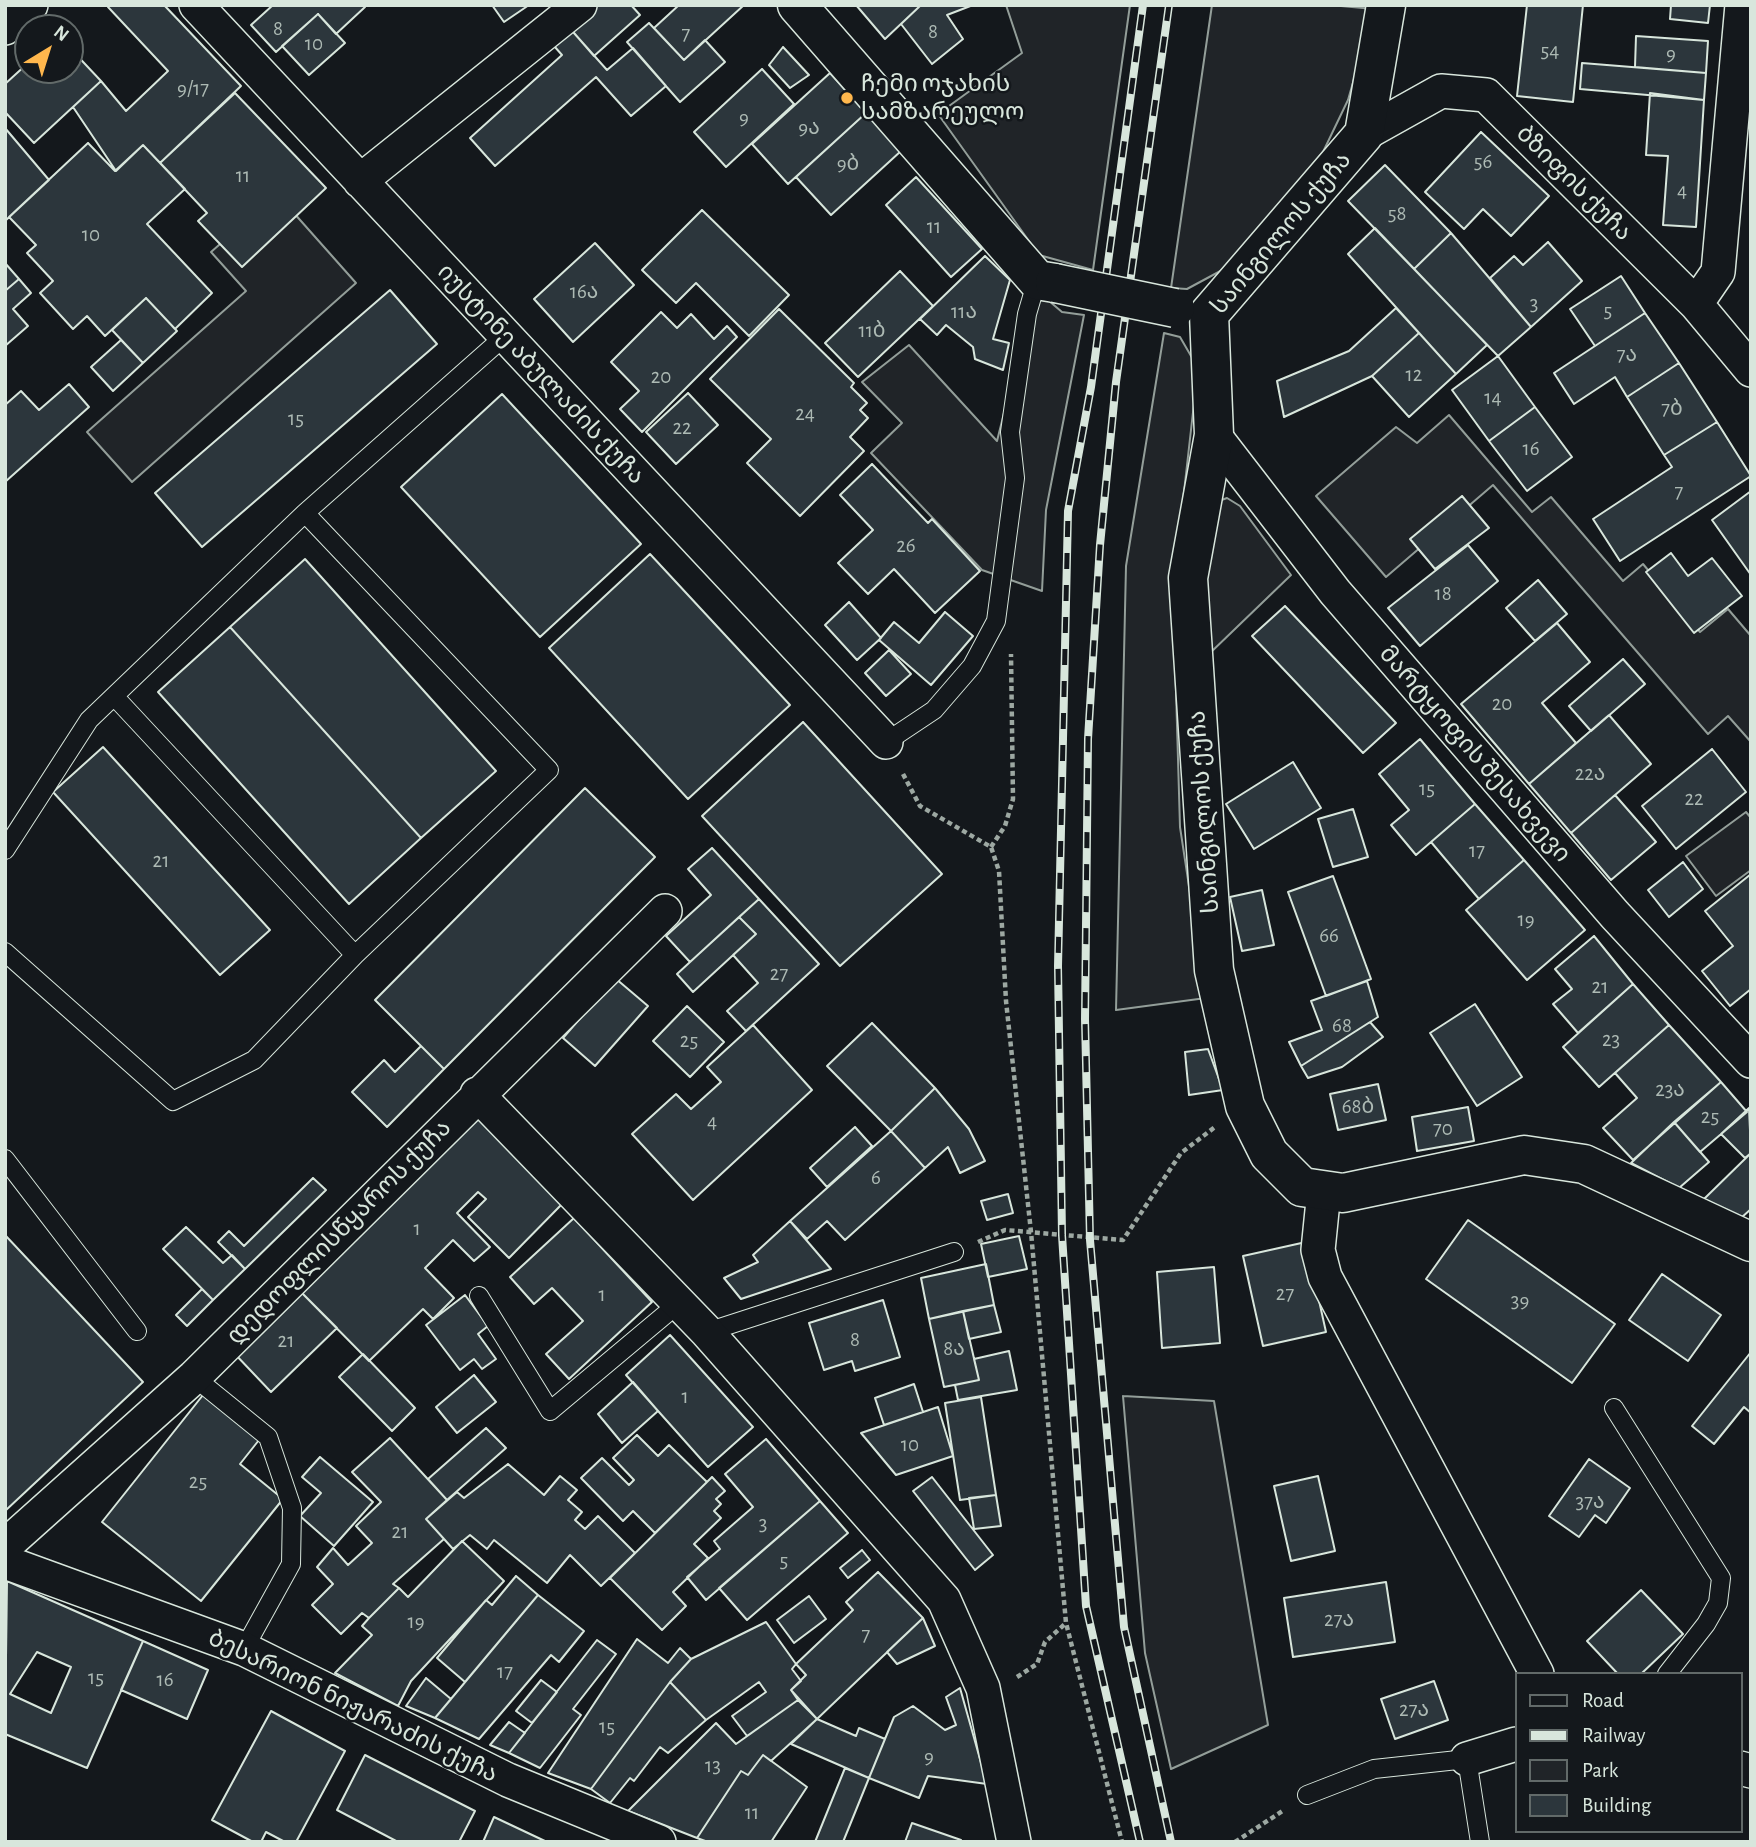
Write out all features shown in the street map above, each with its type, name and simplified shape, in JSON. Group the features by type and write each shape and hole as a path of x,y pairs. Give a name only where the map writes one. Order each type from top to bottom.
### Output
{"street":[{"path":"5,28 32,5"},
{"name":"იუსტინე აბულაძის ქუჩა","path":"196,5 886,742"},
{"path":"360,181 580,5"},
{"path":"797,5 1046,282 1192,311"},
{"name":"საინგილოს ქუჩა","path":"1386,5 1364,134 1192,311 1213,435 1188,578 1214,970 1245,1106 1269,1154 1302,1187 1343,1193 1524,1155 1584,1164 1751,1242"},
{"path":"1696,304 1718,272 1742,5"},
{"name":"ბზიფის ქუჩა","path":"1364,134 1441,91 1486,95 1696,304 1751,370"},
{"name":"მარტყოფის შესახვევი","path":"1213,435 1335,592 1615,915 1751,1061"},
{"name":"დედოფლისწყაროს ქუჩა","path":"5,1546 194,1377 477,1094 665,911"},
{"path":"477,1094 707,1332 944,1600 983,1688 1014,1842"},
{"path":"1324,1191 1318,1250 1325,1276 1536,1672"},
{"name":"ბესარიონ ნიჟარაძის ქუჩა","path":"5,1562 244,1649 508,1780 659,1842"},
{"path":"1467,1759 1514,1745"}],"lane":[{"path":"886,742 934,710 972,666 996,621 1015,478 1010,432 1027,314 1046,282"},
{"path":"5,850 89,720 305,513 505,336"},
{"path":"5,952 173,1101 254,1060 355,955 549,771 305,513"},
{"path":"114,696 355,955"},
{"path":"5,1159 137,1331"},
{"path":"707,1332 954,1252"},
{"path":"479,1296 550,1411 679,1303"},
{"path":"194,1377 268,1437 292,1508 291,1564 244,1649"},
{"path":"1614,1408 1721,1578 1718,1602 1706,1624 1669,1672"},
{"path":"1307,1795 1374,1769 1467,1759 1480,1842"}],"path":[{"path":"991,847 1005,826 1013,799 1012,657 996,621"},
{"path":"886,742 920,806 991,847 999,871 1006,1001 1031,1232 1066,1623 1122,1842"},
{"path":"954,1252 1005,1230 1123,1240 1181,1153 1245,1106"},
{"path":"983,1688 1020,1676 1037,1664 1045,1642 1066,1623"},
{"path":"1235,1842 1307,1795"}],"green space":[{"path":"1006,5 1130,5 1093,270 1039,255 938,114 1022,53"},
{"path":"1212,5 1330,5 1374,9 1348,100 1323,152 1226,268 1187,289 1171,288"},
{"path":"277,194 356,283 132,482 87,432 246,291 211,252"},
{"path":"1035,289 1062,312 1084,315 1046,510 1042,591 982,570 871,453 902,423 862,382 909,345 997,441"},
{"path":"1164,333 1180,337 1198,368 1173,589 1180,827 1206,998 1116,1010 1126,566"},
{"path":"1449,415 1532,512 1551,497 1623,581 1643,564 1700,632 1728,609 1751,636 1751,742 1728,716 1708,734 1493,485 1386,577 1316,496 1396,427 1417,443"},
{"path":"1227,498 1240,506 1291,575 1208,655 1205,566 1219,501"},
{"path":"1746,812 1751,818 1751,870 1716,896 1686,856"},
{"path":"1123,1396 1214,1401 1268,1725 1171,1769 1145,1653"}],"building":[{"path":"109,5 164,5 241,86 160,163 143,145 116,171 73,107 101,81 126,111 168,71"},
{"path":"273,5 365,7 336,34 318,14 276,52 251,25"},
{"path":"492,5 529,5 504,22"},
{"path":"590,5 631,5 640,15 594,56 568,26"},
{"path":"679,5 744,5 684,60 654,28"},
{"path":"856,5 921,5 885,39"},
{"path":"921,5 973,5 947,15 963,39 932,64 901,24"},
{"path":"1527,5 1583,5 1573,102 1517,96"},
{"path":"1671,5 1710,5 1708,23 1670,19"},
{"path":"318,14 345,43 309,75 282,46"},
{"path":"565,23 607,70 633,48 666,86 631,116 596,77 495,166 470,138 562,55 547,38"},
{"path":"649,23 684,60 705,40 725,62 680,102 627,42"},
{"path":"1636,36 1708,41 1706,73 1635,67"},
{"path":"783,47 809,75 790,88 769,65"},
{"path":"84,63 101,81 34,143 5,112 5,84 14,76 14,84 84,84"},
{"path":"1582,63 1706,73 1704,100 1580,89"},
{"path":"762,69 794,104 726,167 694,132"},
{"path":"830,73 866,113 788,184 752,144"},
{"path":"235,93 326,188 242,267 198,221 207,213 160,163"},
{"path":"1650,93 1704,100 1696,227 1663,225 1668,156 1646,155"},
{"path":"866,113 901,151 831,215 796,177"},
{"path":"5,128 49,180 5,221"},
{"path":"1481,132 1549,196 1511,236 1483,209 1464,229 1425,192"},
{"path":"88,143 115,171 143,145 185,189 147,224 212,293 175,329 146,298 105,336 87,316 73,329 40,293 53,281 27,253 36,245 9,217"},
{"path":"1385,165 1451,233 1414,269 1348,201"},
{"path":"916,177 982,249 951,277 886,205"},
{"path":"702,210 789,295 749,336 696,283 676,303 642,270"},
{"path":"1375,228 1487,345 1456,374 1348,254"},
{"path":"1451,233 1531,327 1498,356 1414,269"},
{"path":"1548,242 1582,281 1531,327 1490,278 1514,256 1523,265"},
{"path":"595,243 634,285 573,342 534,299"},
{"path":"985,256 1010,280 993,339 1009,343 1003,370 975,359 973,347 946,325 937,335 920,319"},
{"path":"5,263 19,279 5,291"},
{"path":"900,271 933,306 858,377 825,343"},
{"path":"1621,276 1645,313 1595,346 1570,309"},
{"path":"19,279 31,293 13,309 28,326 5,346 5,291"},
{"path":"390,290 437,344 202,547 155,493"},
{"path":"146,298 177,331 143,363 112,330"},
{"path":"1396,308 1419,333 1372,376 1284,417 1277,381 1349,351"},
{"path":"779,309 854,383 851,387 867,403 860,410 868,418 850,437 864,451 800,516 747,463 771,439 710,379"},
{"path":"661,312 677,328 691,314 714,339 727,326 737,337 642,432 620,409 639,391 611,362"},
{"path":"1645,313 1679,363 1627,397 1615,377 1574,404 1554,373"},
{"path":"1419,333 1456,374 1409,417 1372,376"},
{"path":"121,340 143,363 113,391 91,367"},
{"path":"1498,356 1535,407 1489,441 1452,390"},
{"path":"1679,363 1717,422 1664,455 1627,397"},
{"path":"69,384 89,407 5,482 5,405 21,391 39,410"},
{"path":"688,393 718,425 676,464 646,432"},
{"path":"502,394 641,544 540,637 401,487"},
{"path":"1535,407 1572,457 1527,491 1489,441"},
{"path":"1717,422 1751,476 1620,561 1593,519 1672,467 1664,455"},
{"path":"872,464 928,523 932,519 980,571 935,613 894,569 868,594 838,563 873,530 840,495"},
{"path":"1751,491 1751,575 1712,520"},
{"path":"1462,496 1489,528 1435,569 1410,539"},
{"path":"1468,545 1498,581 1420,646 1388,608"},
{"path":"1671,553 1688,576 1712,558 1742,596 1694,633 1646,572"},
{"path":"650,554 790,705 688,799 549,648"},
{"path":"305,559 496,771 421,838 230,627"},
{"path":"1538,580 1567,614 1535,641 1506,608"},
{"path":"849,602 881,638 857,660 825,625"},
{"path":"1285,606 1396,723 1363,753 1252,636"},
{"path":"945,612 973,636 931,685 879,640 894,622 919,643"},
{"path":"1557,623 1590,662 1542,703 1576,743 1529,784 1461,704"},
{"path":"230,627 421,838 349,904 158,692"},
{"path":"889,650 911,674 886,696 865,673"},
{"path":"1623,659 1645,684 1591,731 1569,706"},
{"path":"1609,715 1651,764 1571,833 1529,784"},
{"path":"803,722 942,874 840,966 702,816"},
{"path":"1420,739 1475,804 1416,855 1391,825 1409,810 1379,774"},
{"path":"103,747 270,930 220,975 53,792"},
{"path":"1712,749 1746,792 1676,849 1642,806"},
{"path":"1293,762 1321,808 1254,849 1226,804"},
{"path":"585,788 655,857 444,1069 375,1000"},
{"path":"1615,795 1656,842 1611,880 1571,833"},
{"path":"1475,804 1524,860 1479,899 1431,842"},
{"path":"1353,809 1368,857 1333,867 1318,819"},
{"path":"712,848 759,899 690,962 666,936 711,895 688,869"},
{"path":"1524,860 1585,930 1527,980 1466,910"},
{"path":"1683,862 1703,889 1669,917 1648,890"},
{"path":"1751,874 1751,989 1730,1006 1702,971 1733,946 1705,911"},
{"path":"1333,876 1371,979 1326,996 1288,892"},
{"path":"1262,890 1274,945 1242,951 1230,897"},
{"path":"759,899 819,964 746,1031 727,1011 758,983 733,955 756,934 739,917"},
{"path":"739,917 756,934 693,992 677,974"},
{"path":"1594,936 1633,984 1578,1033 1553,1004 1572,989 1555,969"},
{"path":"615,978 648,1006 595,1066 563,1038"},
{"path":"1367,981 1378,1017 1301,1066 1289,1042 1322,1030 1311,1001"},
{"path":"1633,984 1669,1025 1599,1087 1563,1047"},
{"path":"1475,1004 1522,1077 1477,1106 1430,1033"},
{"path":"687,1006 724,1042 690,1077 653,1041"},
{"path":"1370,1022 1383,1037 1342,1067 1308,1078 1301,1066"},
{"path":"872,1023 935,1088 891,1131 827,1066"},
{"path":"753,1025 812,1090 693,1200 632,1134 676,1094 691,1109 721,1082 707,1067"},
{"path":"1669,1025 1721,1082 1633,1160 1603,1128 1637,1098 1615,1073"},
{"path":"421,1046 444,1069 387,1127 352,1092 384,1060 395,1072"},
{"path":"1208,1049 1223,1090 1189,1095 1185,1052"},
{"path":"1721,1082 1747,1112 1700,1152 1674,1122"},
{"path":"1378,1084 1386,1120 1338,1130 1330,1094"},
{"path":"935,1088 969,1129 985,1161 960,1173 948,1147 925,1168 891,1131"},
{"path":"1468,1107 1474,1141 1417,1151 1412,1117"},
{"path":"1749,1108 1751,1153 1745,1158 1721,1134"},
{"path":"482,1112 564,1202 509,1258 468,1217 486,1199 478,1192 457,1213 490,1247 474,1261 453,1240 425,1268 454,1298 433,1319 423,1309 369,1361 299,1290"},
{"path":"1674,1122 1709,1162 1679,1188 1631,1163"},
{"path":"855,1127 872,1146 827,1187 810,1168"},
{"path":"891,1131 925,1168 845,1240 827,1221 807,1239 790,1221"},
{"path":"1751,1153 1751,1209 1741,1218 1704,1199"},
{"path":"313,1178 326,1190 245,1269 218,1242 229,1231 244,1246"},
{"path":"1008,1194 1013,1213 987,1220 981,1201"},
{"path":"574,1218 652,1302 569,1379 546,1354 583,1321 552,1288 534,1304 510,1277"},
{"path":"1468,1220 1615,1324 1572,1383 1426,1279"},
{"path":"790,1221 831,1269 741,1299 724,1278 758,1262 753,1255"},
{"path":"186,1227 223,1263 232,1255 245,1269 213,1300 163,1249"},
{"path":"5,1235 143,1382 5,1511"},
{"path":"1019,1236 1027,1269 988,1277 981,1244"},
{"path":"1306,1242 1326,1332 1263,1346 1243,1256"},
{"path":"986,1264 994,1305 929,1319 921,1278"},
{"path":"1214,1267 1220,1343 1162,1348 1157,1272"},
{"path":"1662,1274 1721,1315 1688,1361 1629,1320"},
{"path":"202,1289 213,1300 187,1326 176,1315"},
{"path":"299,1290 337,1328 271,1392 234,1353"},
{"path":"465,1295 488,1326 478,1334 496,1359 482,1369 474,1359 460,1370 426,1325"},
{"path":"883,1300 900,1357 855,1371 852,1361 824,1370 809,1323"},
{"path":"994,1305 1001,1332 969,1339 963,1311"},
{"path":"963,1311 979,1380 944,1387 929,1319"},
{"path":"670,1335 753,1427 708,1467 626,1375"},
{"path":"1009,1351 1017,1390 958,1400 955,1385 979,1380 974,1359"},
{"path":"1751,1352 1751,1413 1744,1407 1714,1444 1692,1426"},
{"path":"363,1354 415,1408 392,1431 339,1377"},
{"path":"474,1375 496,1402 457,1433 436,1407"},
{"path":"633,1382 658,1411 622,1443 598,1414"},
{"path":"914,1384 923,1412 884,1425 875,1398"},
{"path":"203,1395 259,1440 240,1464 283,1499 201,1601 102,1522"},
{"path":"981,1397 996,1495 960,1500 945,1403"},
{"path":"938,1407 953,1456 896,1475 861,1433"},
{"path":"486,1428 506,1448 447,1500 428,1479"},
{"path":"637,1435 658,1456 669,1445 707,1482 655,1533 633,1511 623,1521 581,1478 602,1458 629,1485 634,1480 613,1458"},
{"path":"390,1438 447,1500 426,1519 444,1539 393,1584 399,1588 369,1618 362,1613 341,1634 312,1605 333,1584 317,1567 333,1548 348,1565 372,1543 356,1526 381,1502 352,1472"},
{"path":"766,1439 820,1501 706,1600 687,1577 720,1549 714,1541 753,1507 725,1474"},
{"path":"320,1457 373,1502 334,1546 300,1516 321,1493 302,1477"},
{"path":"1589,1459 1630,1488 1606,1523 1595,1515 1579,1537 1549,1516"},
{"path":"508,1464 544,1495 560,1476 577,1490 568,1500 582,1512 575,1520 585,1529 598,1516 635,1553 601,1586 570,1555 547,1583 494,1540 487,1549 470,1535 453,1549 426,1519 457,1492 464,1498"},
{"path":"1318,1476 1335,1551 1291,1561 1274,1486"},
{"path":"712,1477 725,1491 716,1499 721,1504 714,1511 721,1518 694,1544 708,1558 673,1592 686,1606 662,1630 610,1578"},
{"path":"932,1477 993,1555 975,1570 913,1491"},
{"path":"996,1495 1001,1526 974,1529 969,1498"},
{"path":"820,1501 848,1533 747,1620 719,1588"},
{"path":"462,1541 504,1581 411,1681 398,1706 335,1673 372,1635 362,1626 369,1618 399,1588 408,1597"},
{"path":"862,1550 870,1560 848,1578 840,1568"},
{"path":"878,1572 923,1618 817,1719 791,1690 806,1675 796,1664 853,1610 846,1602"},
{"path":"516,1576 538,1595 465,1682 437,1658 486,1600 492,1605"},
{"path":"7,1581 143,1641 87,1768 5,1734","holes":["37,1652 71,1667 51,1713 10,1694"]},
{"path":"1386,1582 1395,1642 1293,1657 1284,1598"},
{"path":"1641,1590 1683,1634 1643,1672 1616,1672 1587,1641"},
{"path":"538,1595 584,1631 559,1662 551,1655 479,1739 435,1718"},
{"path":"809,1596 826,1619 794,1643 777,1620"},
{"path":"923,1618 935,1646 897,1664 887,1652"},
{"path":"766,1622 796,1664 792,1669 801,1681 791,1690 798,1700 747,1736 732,1716 766,1692 759,1682 706,1720 670,1682 691,1659"},
{"path":"637,1639 668,1663 680,1648 691,1659 670,1682 591,1789 548,1773"},
{"path":"597,1640 616,1654 573,1709 581,1715 540,1768 509,1753"},
{"path":"143,1641 208,1670 187,1719 121,1690"},
{"path":"426,1678 451,1699 435,1718 406,1706"},
{"path":"541,1680 557,1692 532,1723 516,1711"},
{"path":"1434,1681 1448,1720 1395,1739 1381,1699"},
{"path":"670,1682 706,1720 668,1753 660,1747 634,1781 630,1778 610,1803 591,1789"},
{"path":"960,1688 987,1784 928,1776 919,1798 869,1778 894,1717 913,1706 945,1730 956,1725 946,1697"},
{"path":"798,1700 817,1719 771,1761 763,1755 748,1775 741,1771 697,1838 628,1811 716,1723 736,1744"},
{"path":"271,1711 345,1751 296,1842 285,1842 266,1832 261,1842 253,1842 212,1820"},
{"path":"817,1719 856,1736 859,1728 885,1739 869,1778 791,1744"},
{"path":"509,1722 525,1733 509,1753 490,1745"},
{"path":"365,1755 475,1811 459,1842 398,1842 337,1810"},
{"path":"763,1755 807,1787 771,1842 708,1842 697,1838 741,1771 748,1775"},
{"path":"845,1768 869,1778 843,1842 815,1842"},
{"path":"494,1817 547,1842 483,1842"},
{"path":"912,1823 961,1840 961,1842 905,1842"}],"railway":[{"path":"1140,1842 1086,1606 1062,1235 1058,966 1068,511 1091,387 1143,5"},
{"path":"1169,5 1116,382 1100,545 1088,739 1085,1019 1090,1240 1124,1627 1171,1842"}],"place":[{"name":"ჩემი ოჯახის სამზარეულო","path":"847,98"}]}
